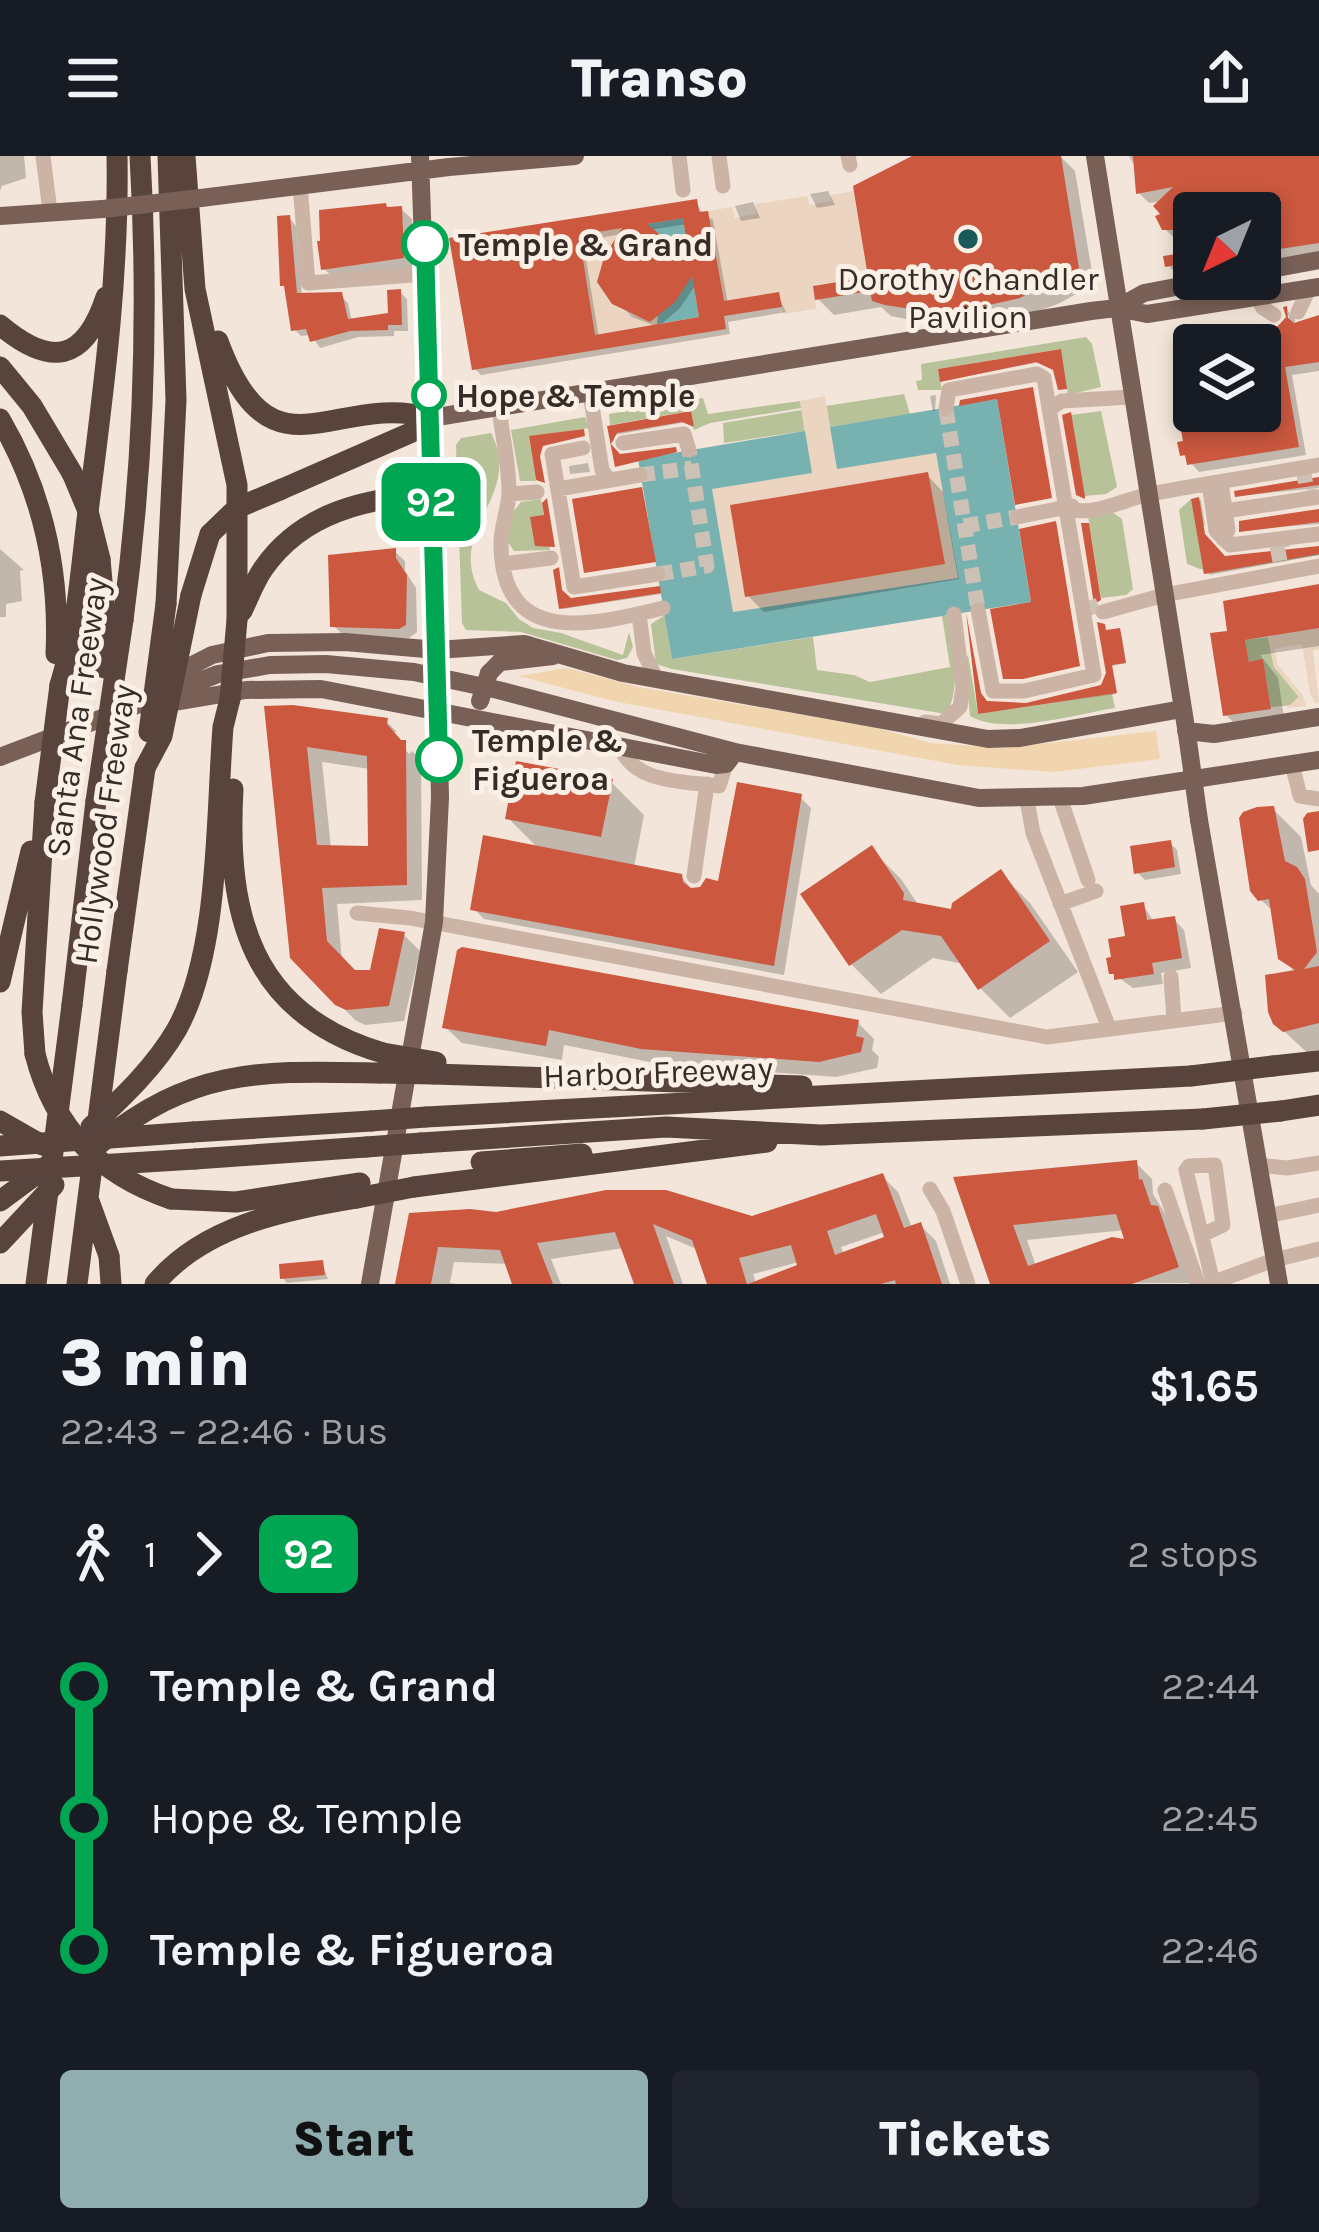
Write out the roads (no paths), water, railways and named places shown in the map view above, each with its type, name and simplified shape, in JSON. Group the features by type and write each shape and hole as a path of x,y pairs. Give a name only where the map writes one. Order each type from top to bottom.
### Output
{"highway":[{"path":"0,325 30,348 53,353 78,346 88,334 103,306 117,156"},
{"name":"Santa Ana Freeway","path":"36,1284 115,623 138,497 146,271 140,156"},
{"name":"Hollywood Freeway","path":"77,1284 166,604 176,400 168,156"},
{"path":"0,1201 41,1172 149,1068 190,1002 203,951 227,763 236,728 230,699 240,608 240,517 235,470 200,319 185,156"},
{"path":"111,217 110,345 40,829 32,1012 35,1054 60,1120 89,1154 127,1181 171,1199 236,1202 359,1190 536,1156 821,1135"},
{"path":"191,255 229,370 252,406 283,423 297,424 410,412 430,418"},
{"path":"0,368 32,406 63,456 88,511 115,623"},
{"path":"143,776 162,736 191,595 210,535 237,508 410,433 430,418"},
{"path":"0,419 27,471 47,533 61,671"},
{"path":"240,608 271,558 311,524 370,500 431,494"},
{"path":"227,763 232,864 239,914 253,952 292,1005 381,1063"},
{"path":"0,982 33,841 40,829"},
{"name":"Harbor Freeway","path":"0,1145 1191,1076 1319,1061"},
{"path":"0,1243 100,1142 171,1096 248,1074 381,1063 435,1068 466,1064 522,1076 806,1086 868,1093"},
{"name":"Harbor Freeway","path":"0,1172 666,1127 821,1135 1203,1120 1319,1107"},
{"path":"0,1121 34,1140 68,1169 94,1210 109,1256 111,1284"},
{"path":"155,1284 194,1250 232,1230 359,1190"}],"main road":[{"path":"0,216 50,212 111,217 421,163 575,156"},
{"path":"1095,156 1199,820 1279,1284"},
{"path":"370,1284 434,922 440,798 421,163"},
{"path":"1281,267 1319,260"},
{"path":"1118,308 1144,293 1173,288"},
{"path":"1281,293 1314,288"},
{"path":"430,418 1118,308 1147,314 1232,300"},
{"path":"129,711 177,672 240,647 328,641 437,656 511,643 623,673 988,739 1020,738 1182,709"},
{"path":"484,710 490,673 500,662 557,654"},
{"path":"0,757 129,711 193,682 245,669 298,664 414,672 499,690 731,758"},
{"path":"129,711 220,693 321,689 484,710 620,746 731,758 951,794 1027,800 1319,760"},
{"path":"1186,732 1214,734 1319,717"}],"street":[{"path":"44,156 50,212"},
{"path":"679,156 683,190"},
{"path":"719,156 723,186"},
{"path":"301,185 308,283 426,274"},
{"path":"1298,312 1314,288"},
{"path":"1258,300 1274,315"},
{"path":"946,409 949,390 1037,374 1044,378 1094,675 1024,691 993,691 979,610"},
{"path":"596,392 609,481"},
{"path":"1051,408 1060,411 1131,397"},
{"path":"499,408 509,494 500,543 503,564 512,593 529,614 563,624 663,608"},
{"path":"622,443 685,434 689,450"},
{"path":"583,448 552,454 574,586 658,574"},
{"path":"1017,517 1067,508 1087,510 1147,494 1319,465"},
{"path":"558,489 640,476"},
{"path":"1215,483 1228,530 1223,539"},
{"path":"1215,483 1216,531 1235,546 1319,534"},
{"path":"509,494 538,492"},
{"path":"1225,511 1319,497"},
{"path":"503,564 551,558"},
{"path":"1103,608 1123,609 1131,603 1281,567 1319,566"},
{"path":"639,614 644,653 656,676 670,681"},
{"path":"953,614 960,707 972,729 1020,738"},
{"path":"623,673 644,653"},
{"path":"896,722 941,724 960,707"},
{"path":"620,746 639,773 719,786 731,758"},
{"path":"1292,764 1300,796 1319,800"},
{"path":"694,876 707,784"},
{"path":"1060,798 1092,885 1060,904"},
{"path":"1027,800 1033,832 1109,1028"},
{"path":"357,913 434,922 1047,1037 1234,1013"},
{"path":"1171,977 1174,1020"},
{"path":"1258,1165 1287,1168 1319,1163"},
{"path":"930,1189 943,1210 968,1284"},
{"path":"1165,1190 1198,1284"},
{"path":"1267,1216 1319,1205"},
{"path":"1202,1235 1211,1283 1319,1250"}],"water":[{"path":"683,218 699,317 657,324 658,314 681,293 642,225"},
{"path":"997,399 1031,602 672,659 638,459 805,431 812,473 712,489 733,612 958,578 936,453 837,469 830,427"}],"tunnel":[{"path":"946,409 978,610"},
{"path":"658,574 707,566 689,450"},
{"path":"640,475 692,468"},
{"path":"1303,468 1308,497 1319,496"},
{"path":"964,526 1017,517"},
{"path":"1280,561 1276,541 1289,539"},
{"path":"1084,610 1102,604"}],"place":[{"name":"Dorothy Chandler Pavilion","path":"968,239"},
{"name":"Temple & Grand","path":"425,244"},
{"name":"Hope & Temple","path":"429,395"},
{"name":"Temple & Figueroa","path":"439,759"}]}
